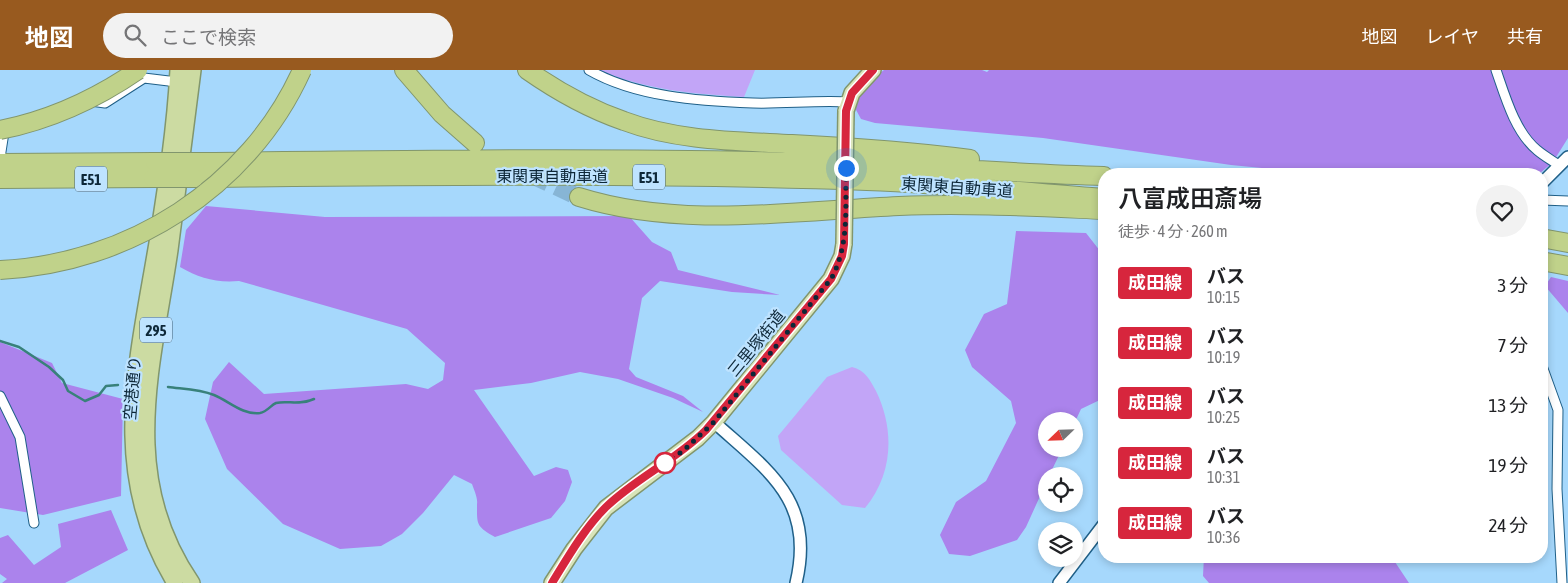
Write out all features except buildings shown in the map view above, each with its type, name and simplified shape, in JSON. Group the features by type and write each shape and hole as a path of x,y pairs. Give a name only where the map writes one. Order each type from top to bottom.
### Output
{"highway":[{"path":"2,125 30,124 69,109 107,90 138,70"},
{"name":"空港通り","path":"192,583 179,563 159,516 146,448 148,384 170,251 193,70"},
{"path":"0,270 79,259 122,244 188,207 247,154 275,118 302,70"},
{"path":"404,70 442,114 475,143"},
{"path":"527,70 573,100 625,122 670,133 736,141 899,150 1098,175"},
{"name":"空港通り","path":"176,583 157,547 139,497 131,442 136,367 165,185 178,76"},
{"name":"東関東自動車道","path":"196,170 452,158 873,164 1098,176"},
{"name":"東関東自動車道","path":"0,163 52,163 154,170 733,177 940,185 1098,198"},
{"name":"東関東自動車道","path":"0,179 30,179 154,170"},
{"path":"579,197 609,206 640,211 700,215 902,206 1023,206 1098,210"},
{"path":"1548,239 1568,243"},
{"path":"1548,262 1568,266"}],"main road":[{"path":"847,107 856,88 873,70"},
{"name":"三里塚街道","path":"552,583 574,549 606,508 683,451 714,422 831,279 842,256 844,244 847,107"}],"street":[{"path":"589,70 598,76 642,90 686,98 847,107"},
{"path":"1496,70 1508,104 1523,133 1536,150 1560,166"},
{"path":"0,158 2,125 78,98 105,103 144,78 178,76"},
{"path":"1548,177 1568,157"},
{"path":"1548,201 1568,201"},
{"path":"1548,382 1558,410 1557,489 1562,583"},
{"path":"0,396 20,437 34,523"},
{"path":"714,422 772,474 788,499 799,531 800,568 796,583"},
{"path":"1060,583 1098,532"}],"shaded area":[{"path":"599,70 755,70 744,97 652,87"},
{"path":"884,70 982,70 987,72 989,70 1568,70 1568,138 1553,162 1546,168 1263,168 1043,138 875,123 861,119 855,108 863,91"},
{"path":"206,206 325,217 629,216 652,242 671,252 678,270 780,295 732,292 660,281 642,298 629,369 636,377 683,396 703,412 673,398 618,379 580,372 531,383 474,390 534,476 556,467 568,470 572,482 565,501 551,518 495,537 484,530 479,524 477,499 472,484 454,475 423,513 402,534 381,546 340,549 283,524 227,469 205,419 213,382 229,362 264,394 406,384 428,389 443,380 445,363 407,329 239,281 208,279 180,267 186,230"},
{"path":"1016,231 1086,233 1098,248 1098,401 1081,409 1080,412 1038,412 1038,458 1058,458 1053,467 1038,467 1038,501 1026,527 1017,540 970,556 949,554 940,535 956,502 986,481 1016,423 1011,401 972,367 965,350 984,314 1007,304"},
{"path":"1551,277 1568,281 1568,313 1548,290 1548,282"},
{"path":"0,342 52,363 62,383 123,399 121,496 43,515 0,508"},
{"path":"852,367 864,373 876,391 886,421 888,436 886,466 874,495 865,508 842,505 781,450 778,436 827,377"},
{"path":"111,510 128,550 65,583 2,583 7,579 0,574 0,538 8,535 34,565 61,547 58,524"},
{"path":"1204,563 1396,563 1409,583 1209,583 1203,576"}],"waterway":[{"path":"0,341 19,347 49,367 63,380 68,391 85,401 99,395 106,386 118,385"},
{"path":"168,387 208,393 241,410 253,413 267,410 276,403 298,403 314,399"}],"tunnel":[{"path":"532,175 579,197"}],"bus line":[{"name":"成田線","path":"552,583 593,522 617,498 683,451 714,422 831,279 842,256 844,244 846,111 852,93 873,70"}],"route":[{"path":"665,463 683,451 714,422 831,279 842,256 844,244 846,168"}]}
